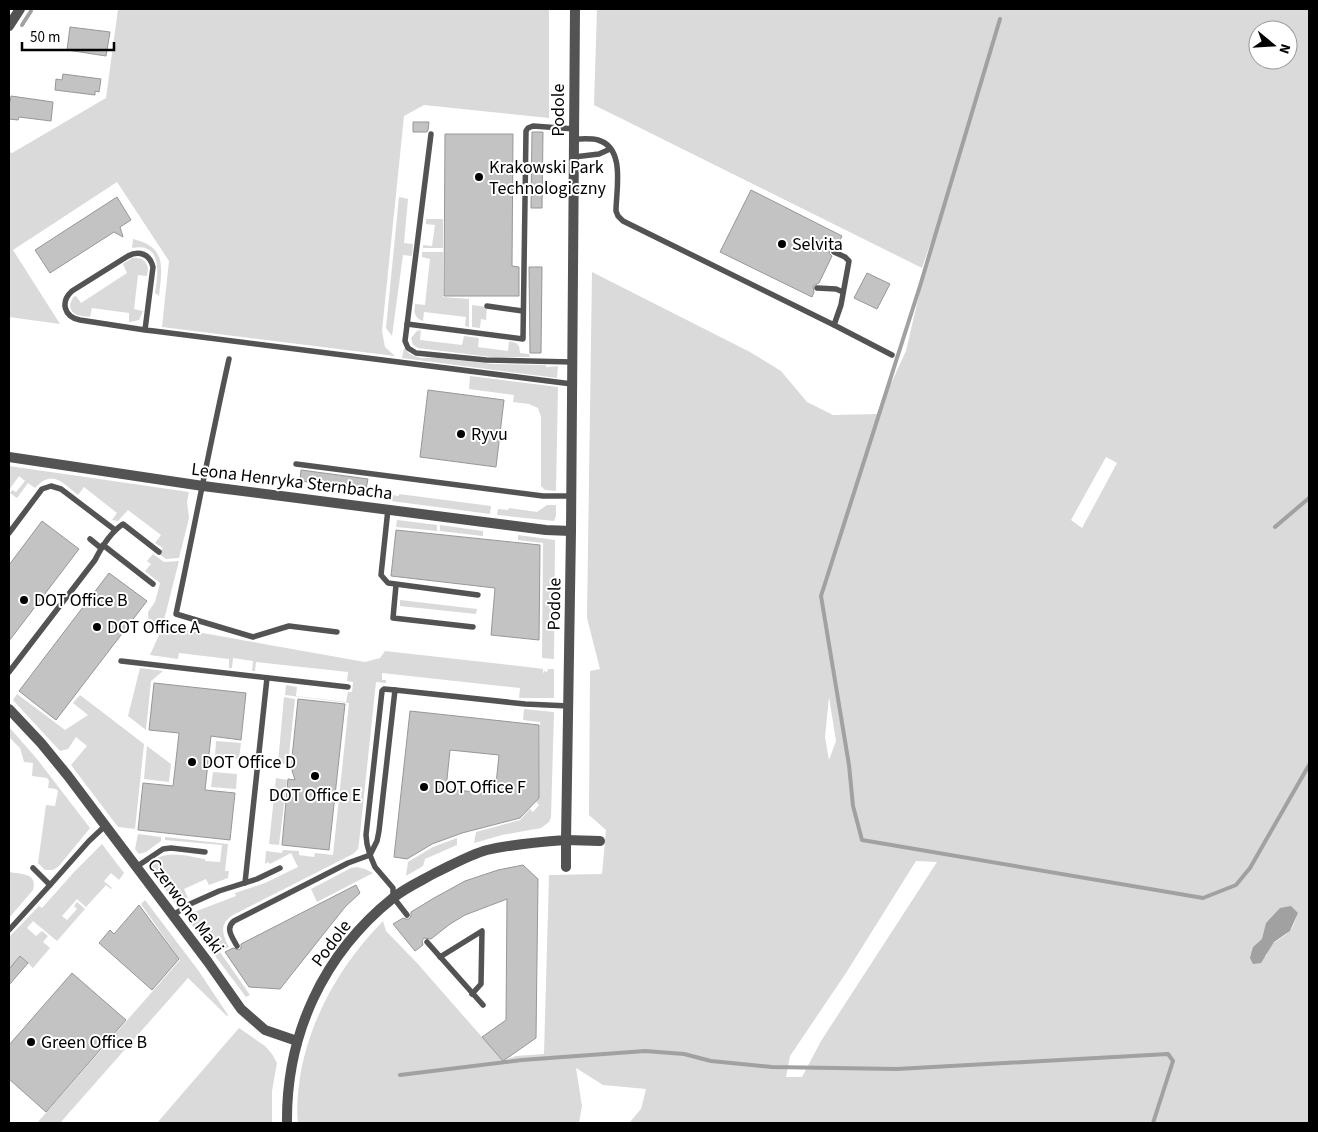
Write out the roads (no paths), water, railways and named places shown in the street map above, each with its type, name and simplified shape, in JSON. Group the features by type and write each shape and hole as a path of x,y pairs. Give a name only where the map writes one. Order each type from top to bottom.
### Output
{"street":[{"path":"9,26 20,9"},
{"name":"Podole","path":"297,1041 311,1002 328,972 351,938 393,897 454,864 485,851 519,844 566,840 571,531 575,9"},
{"name":"Leona Henryka Sternbacha","path":"9,457 203,486 546,530 571,531"},
{"name":"Czerwone Maki","path":"9,709 41,743 173,915 246,1014 265,1030 297,1041"},
{"path":"566,867 566,840 600,841"},
{"path":"287,1123 289,1081 297,1041"}],"lane":[{"path":"407,324 523,339 526,131 533,126 598,140 610,149 615,157 618,173 616,211 622,220 834,324 892,355"},
{"path":"431,134 405,341 408,348 416,353 486,360 572,362"},
{"path":"574,157 599,154 610,149"},
{"path":"834,252 845,257 848,261 844,292 834,324"},
{"path":"145,330 153,268 150,259 143,254 135,253 128,256 72,291 66,299 65,310 74,319 145,330 572,384"},
{"path":"817,288 836,289 844,292"},
{"path":"487,306 523,311"},
{"path":"229,359 208,452 203,486 176,614 253,637 289,626 337,632"},
{"path":"296,464 538,495 571,496"},
{"path":"9,533 42,489 52,486 61,489 115,530"},
{"path":"388,509 381,575 388,584 478,595"},
{"path":"9,672 95,560 115,530 123,524 159,552"},
{"path":"90,539 153,584"},
{"path":"396,585 393,618 473,627"},
{"path":"121,661 348,687"},
{"path":"245,882 267,678"},
{"path":"407,915 393,897 393,888 375,866 370,855 366,835 378,763 383,690 525,704 569,706"},
{"path":"236,946 229,929 234,921 348,864 370,855 378,841 395,690"},
{"path":"9,930 85,845 105,826"},
{"path":"136,867 163,849 205,852"},
{"path":"33,868 50,885"},
{"path":"173,915 190,904 245,882 258,879 280,868"},
{"path":"440,957 482,931 482,984 472,994"},
{"path":"427,942 483,1006"}],"waterway":[{"path":"22,25 31,11"},
{"path":"1000,19 920,286 821,596 849,765 853,806 862,840 1203,898 1236,885 1250,868 1309,765"},
{"path":"1275,527 1309,498"},
{"path":"400,1075 522,1060 645,1051 684,1054 711,1061 772,1067 897,1069 1168,1054 1173,1061 1153,1123"}],"place":[{"name":"Krakowski Park Technologiczny","path":"479,177"},
{"name":"Selvita","path":"782,244"},
{"name":"Ryvu","path":"461,434"},
{"name":"DOT Office B","path":"24,600"},
{"name":"DOT Office A","path":"97,627"},
{"name":"DOT Office D","path":"192,762"},
{"name":"DOT Office E","path":"315,776"},
{"name":"DOT Office F","path":"424,787"},
{"name":"Green Office B","path":"31,1042"}]}
